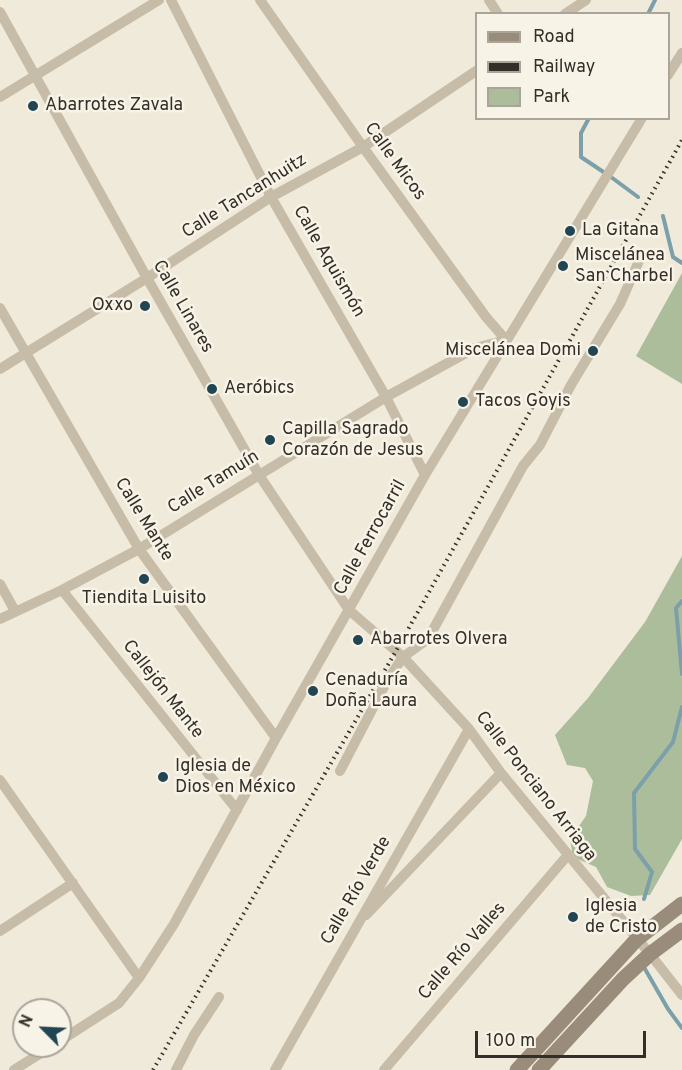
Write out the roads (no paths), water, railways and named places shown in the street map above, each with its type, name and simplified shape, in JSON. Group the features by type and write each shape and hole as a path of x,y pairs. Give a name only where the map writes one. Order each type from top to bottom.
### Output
{"main road":[{"path":"517,1070 637,939 682,904"},
{"path":"539,1070 594,1008 650,954 682,930"}],"street":[{"path":"0,97 159,0"},
{"name":"Calle Aquismón","path":"171,0 271,197 386,397 424,475"},
{"name":"Calle Micos","path":"260,0 363,147 486,317 506,340"},
{"path":"568,12 586,0"},
{"name":"Calle Linares","path":"0,12 147,279 259,475 350,610"},
{"path":"670,73 682,53"},
{"name":"Calle Tancanhuitz","path":"0,369 147,279 271,197 363,147 475,72"},
{"name":"Calle Ferrocarril","path":"72,1033 119,1003 139,978 174,924 424,475 641,120"},
{"path":"340,771 382,690 403,657 428,639 524,466 540,445 576,376 620,304 639,261 636,254"},
{"name":"Calle Mante","path":"0,308 139,549 276,738"},
{"name":"Calle Tamuín","path":"0,619 62,590 139,549 386,397 475,348 506,340"},
{"path":"0,584 15,611"},
{"name":"Callejón Mante","path":"62,590 237,810"},
{"name":"Calle Ponciano Arriaga","path":"350,610 403,657 469,729 567,856 682,995"},
{"name":"Calle Río Verde","path":"275,1070 469,729"},
{"path":"354,928 501,773"},
{"path":"0,780 139,978"},
{"name":"Calle Río Valles","path":"384,1070 567,856"},
{"path":"0,931 73,883"},
{"path":"176,1070 194,1035 219,997"},
{"path":"14,1070 33,1058"}],"waterway":[{"path":"649,12 655,0"},
{"path":"588,120 581,133 581,157 605,173"},
{"path":"611,177 638,197"},
{"path":"663,216 673,257 682,263"},
{"path":"682,601 676,608 682,674"},
{"path":"644,899 652,872 635,849 634,793 673,742 682,707"},
{"path":"645,969 682,1028"}],"railway":[{"path":"153,1070 396,651 682,140"}],"place":[{"name":"Abarrotes Zavala","path":"33,106"},
{"name":"La Gitana","path":"570,231"},
{"name":"Miscelánea San Charbel","path":"563,266"},
{"name":"Oxxo","path":"145,306"},
{"name":"Miscelánea Domi","path":"593,351"},
{"name":"Aeróbics","path":"212,389"},
{"name":"Tacos Goyis","path":"463,402"},
{"name":"Capilla Sagrado Corazón de Jesus","path":"270,440"},
{"name":"Tiendita Luisito","path":"144,579"},
{"name":"Abarrotes Olvera","path":"358,640"},
{"name":"Cenaduría Doña Laura","path":"313,691"},
{"name":"Iglesia de Dios en México","path":"163,777"},
{"name":"Iglesia de Cristo","path":"573,917"}]}
